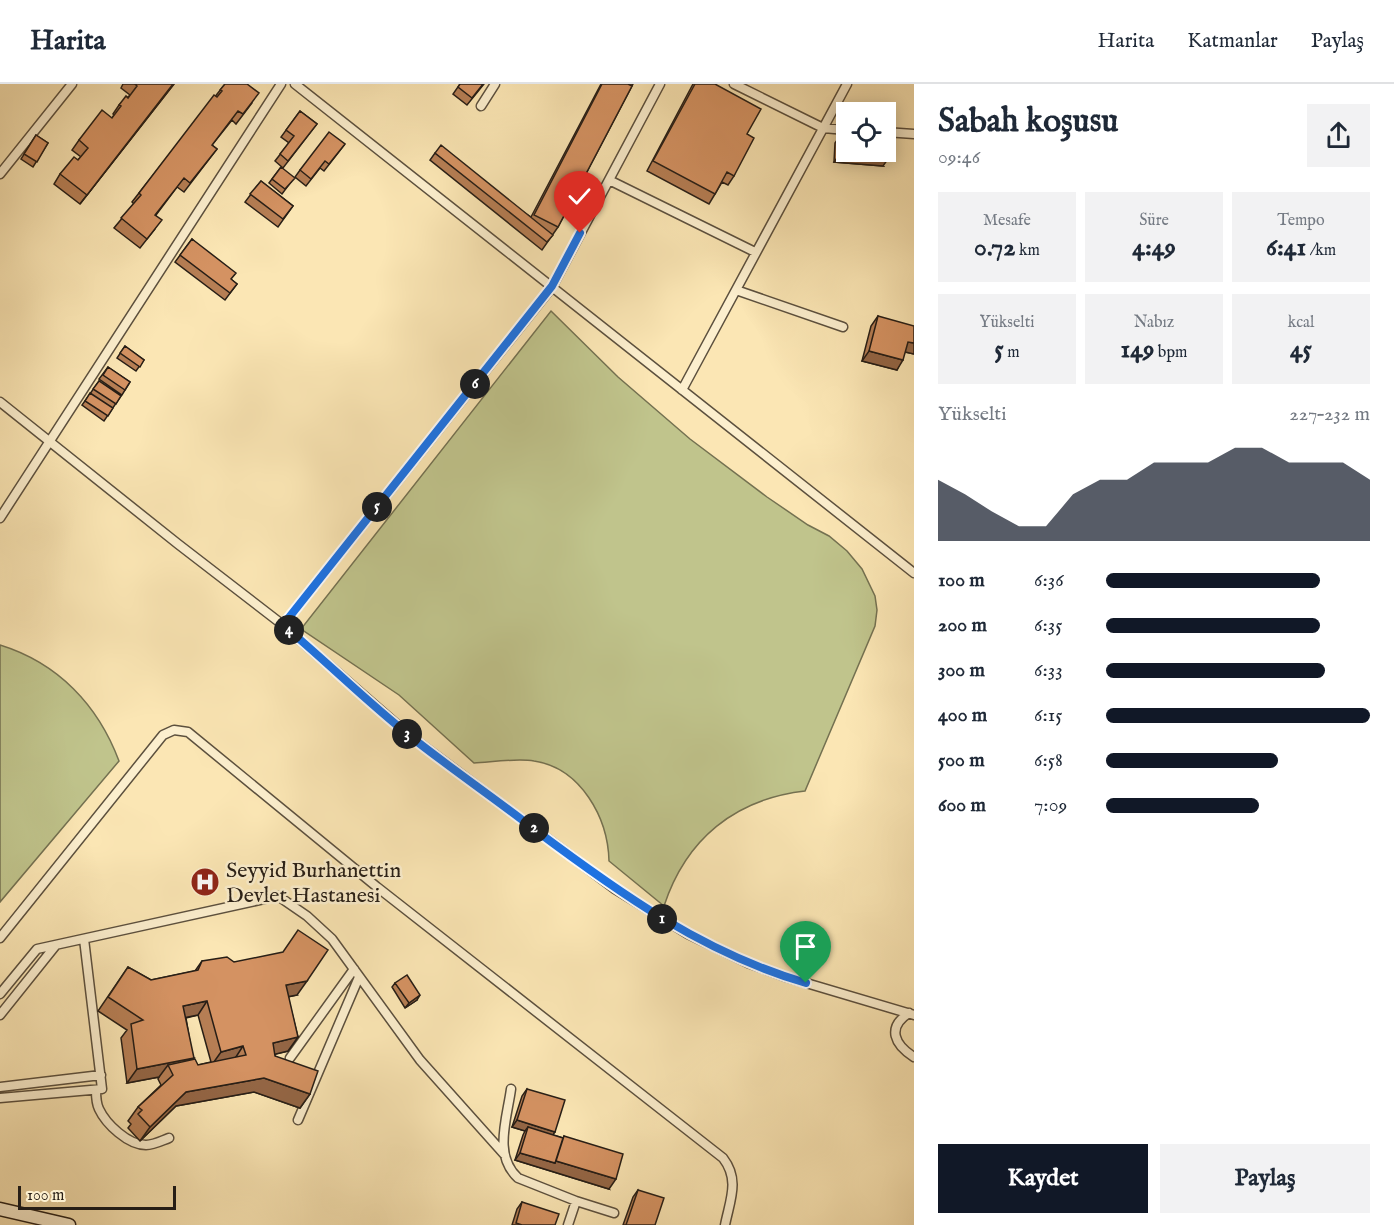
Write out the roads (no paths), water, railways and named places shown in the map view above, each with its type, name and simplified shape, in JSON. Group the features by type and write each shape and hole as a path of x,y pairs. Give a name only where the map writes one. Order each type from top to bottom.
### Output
{"street":[{"path":"0,174 72,84"},
{"path":"0,518 281,84"},
{"path":"295,84 914,573"},
{"path":"481,106 495,84"},
{"path":"283,625 552,286 660,84"},
{"path":"734,84 823,128 836,129"},
{"path":"682,390 847,84"},
{"path":"896,133 914,134"},
{"path":"609,180 755,252"},
{"path":"736,290 843,327"},
{"path":"0,402 283,625 425,748 591,871 669,923 728,954 767,971 911,1014"},
{"path":"0,938 163,735 174,730 188,732 377,887 723,1158 734,1182 725,1225"},
{"path":"0,994 37,949 278,896 321,928 342,951 420,1060 504,1154"},
{"path":"0,1098 102,1089 84,939"},
{"path":"0,1015 56,945"},
{"path":"290,1058 356,973"},
{"path":"298,1120 356,973"},
{"path":"911,1014 898,1024 896,1038 899,1045 914,1057"},
{"path":"0,1087 101,1075"},
{"path":"511,1089 504,1154 507,1164 518,1178 614,1213"},
{"path":"96,1090 96,1103 100,1112 117,1131 130,1140 147,1145 169,1138"},
{"path":"568,1225 576,1201"},
{"path":"0,1209 69,1225"}],"place":[{"name":"Seyyid Burhanettin Devlet Hastanesi","path":"205,882"}]}
